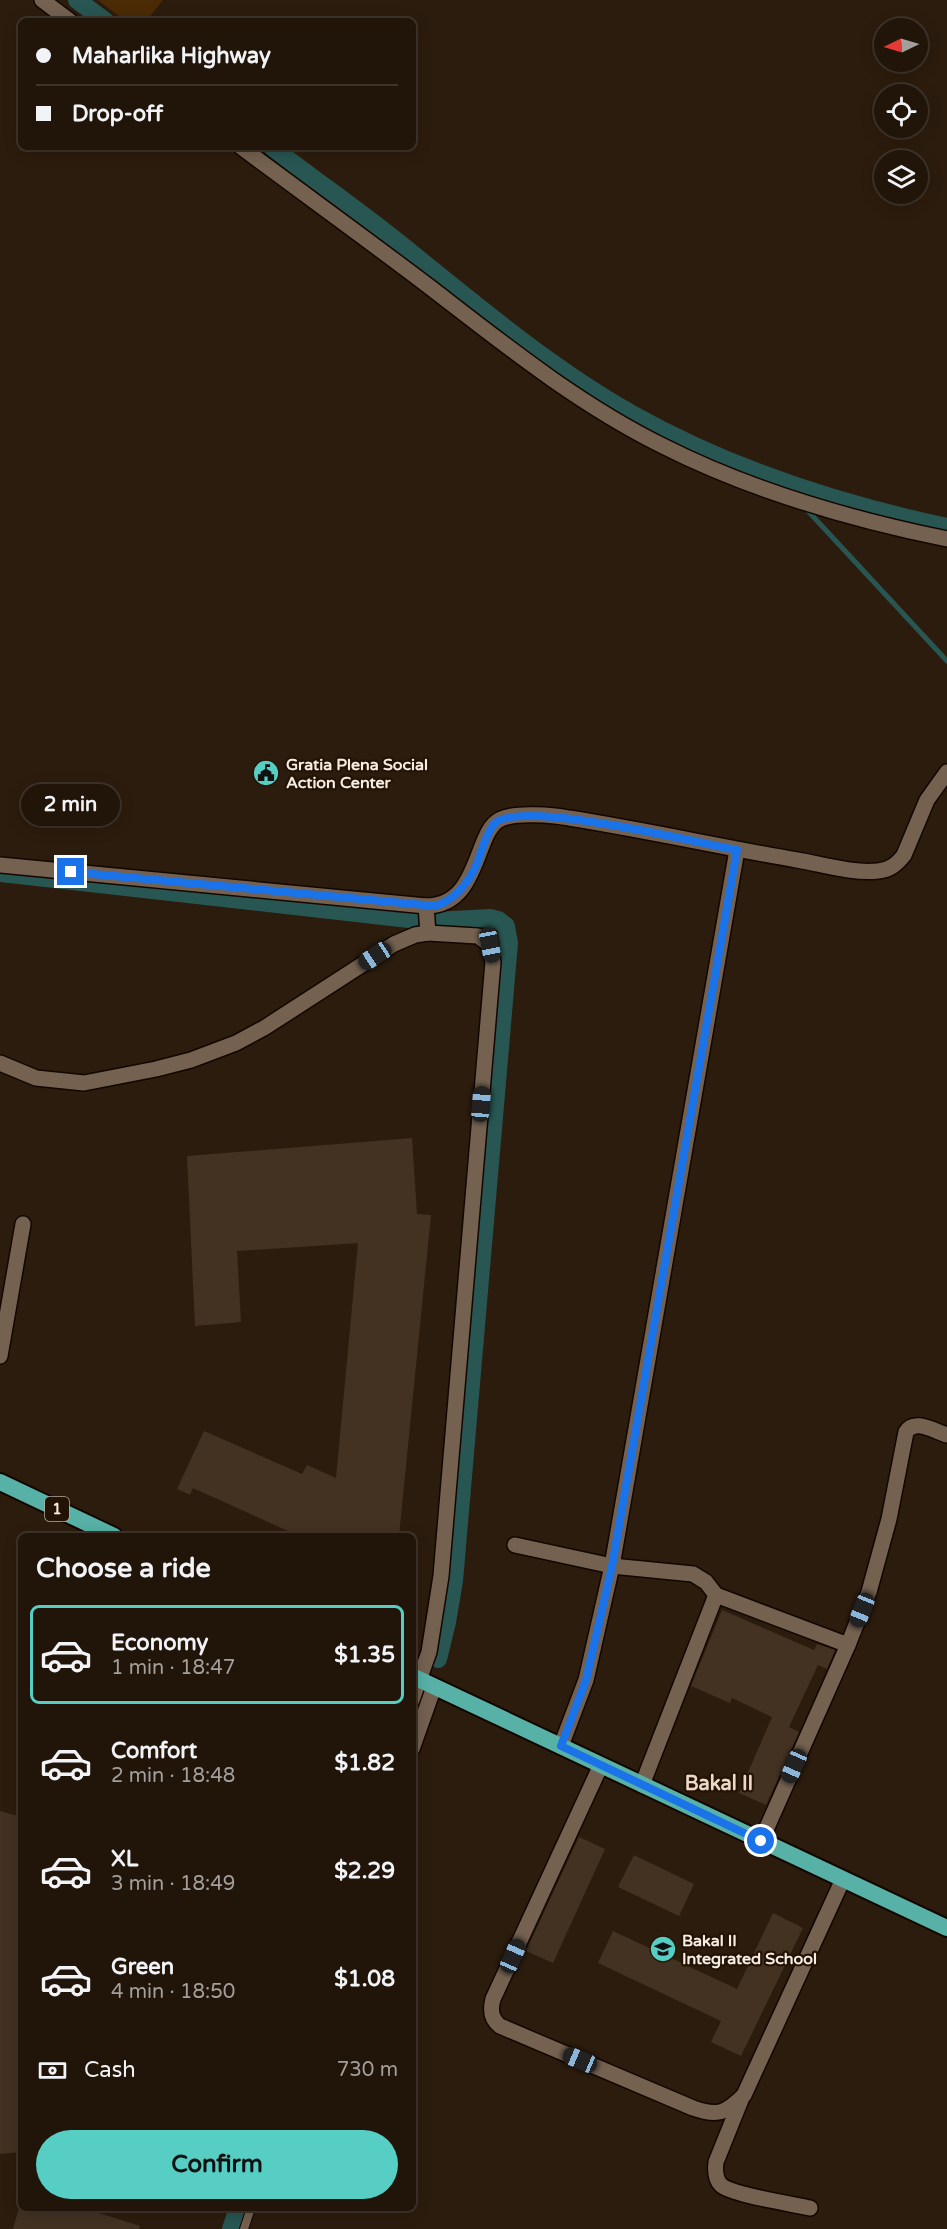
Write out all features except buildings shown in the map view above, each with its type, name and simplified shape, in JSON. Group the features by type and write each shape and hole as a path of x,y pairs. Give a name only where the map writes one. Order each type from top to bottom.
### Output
{"highway":[{"name":"1","path":"0,1482 108,1533"},
{"path":"422,1681 947,1928"}],"street":[{"path":"42,0 66,18"},
{"path":"244,150 432,289 514,353 624,426 702,465 781,496 879,524 947,539"},
{"path":"0,865 426,906 439,905 458,892 475,867 493,826 499,820 506,817 534,816 569,818 863,871 886,869 899,862 904,855 929,795 947,772"},
{"path":"561,1746 586,1680 612,1566 737,850"},
{"path":"426,906 428,933"},
{"path":"0,1063 36,1078 84,1083 156,1069 200,1058 236,1043 264,1028 394,944 415,935 428,933 478,936 490,945 493,962 441,1576 416,1722"},
{"path":"0,1356 23,1224"},
{"path":"761,1841 848,1646 869,1592 878,1562 906,1432 909,1427 915,1425 947,1435"},
{"path":"515,1545 612,1566 693,1574 706,1582 716,1595 848,1646"},
{"path":"642,1785 716,1595"},
{"path":"600,1765 494,1999 491,2011 494,2020 502,2028 701,2111 722,2112 744,2095"},
{"path":"810,2208 730,2190 719,2183 716,2162 744,2095 843,1879"}],"lane":[{"path":"244,2229 250,2211"}],"shaded area":[{"path":"98,0 163,0 148,18 121,18"}],"waterway":[{"path":"77,0 101,18"},
{"path":"276,150 545,358 632,414 707,452 785,482 825,496 947,527"},
{"path":"808,511 947,661"},
{"path":"0,873 418,920"},
{"path":"434,921 490,918 498,920 506,926 509,943 454,1581 438,1659"},
{"path":"416,1715 418,1710"},
{"path":"231,2229 237,2211"}],"place":[{"name":"Gratia Plena Social Action Center","path":"266,773"},
{"name":"Bakal II Integrated School","path":"663,1949"}],"district":[{"name":"Bakal II","path":"719,1783"}],"route":[{"path":"71,872 435,906 449,900 461,888 475,867 493,826 506,817 569,818 737,850 612,1566 586,1680 561,1746 761,1841"}]}
